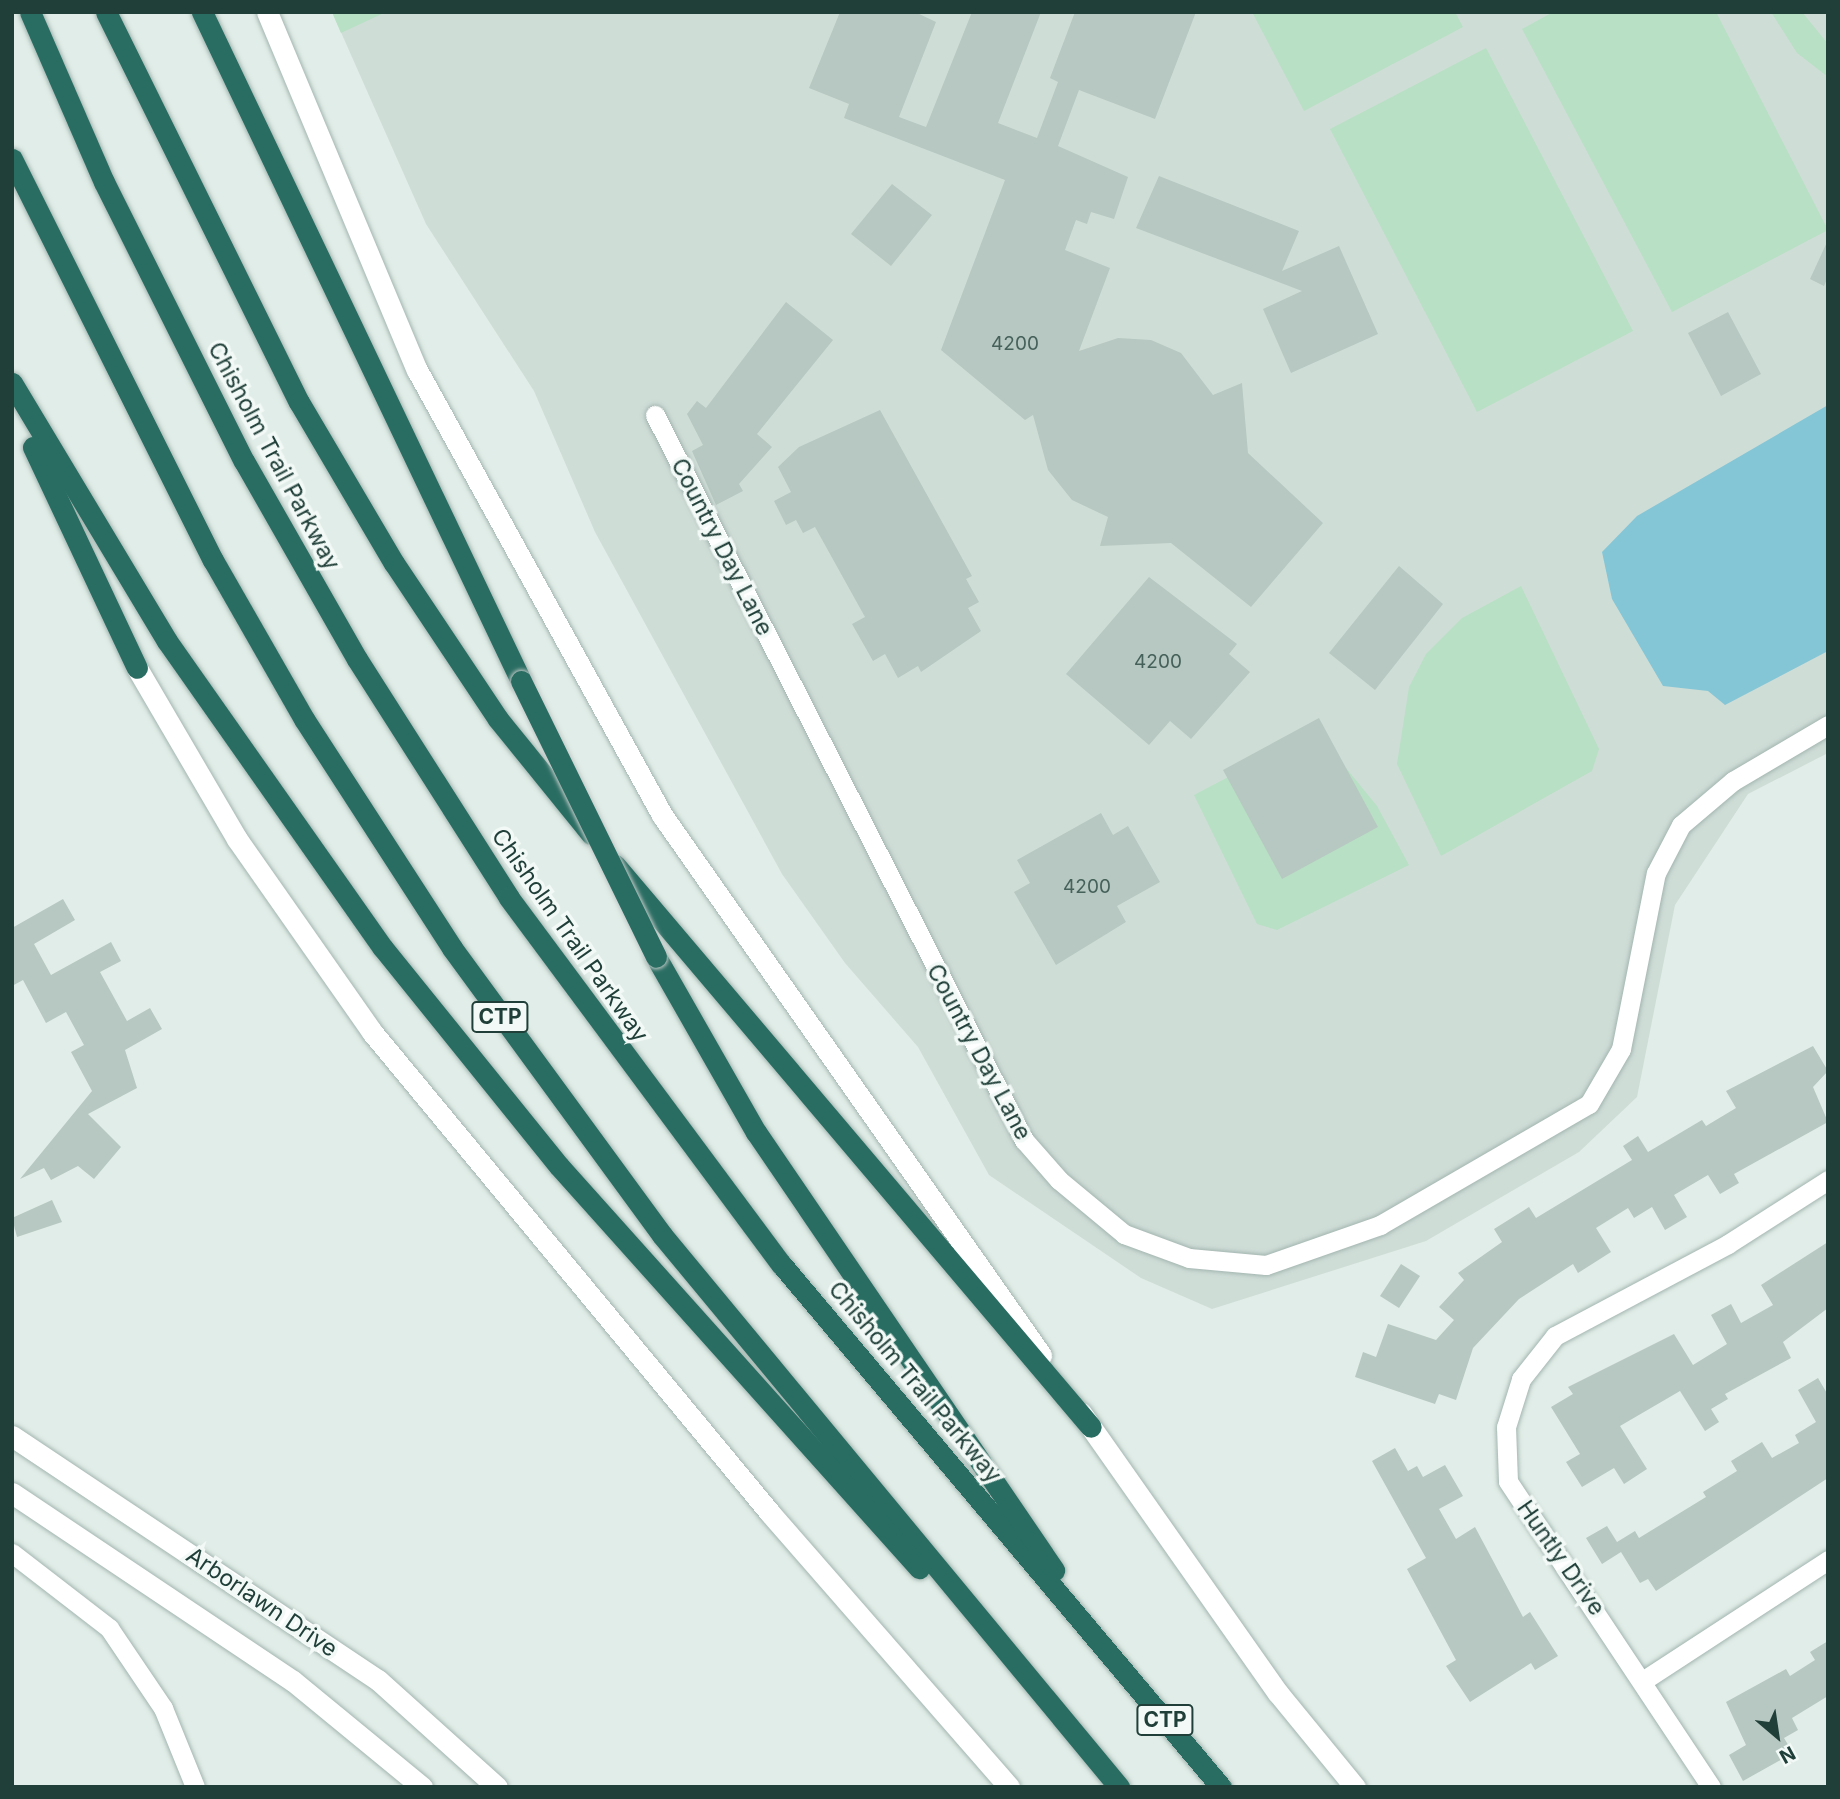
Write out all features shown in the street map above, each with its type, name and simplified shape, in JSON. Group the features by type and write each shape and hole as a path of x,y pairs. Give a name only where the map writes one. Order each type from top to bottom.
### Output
{"highway":[{"name":"Chisholm Trail Parkway","path":"30,12 104,181 244,461 451,811 690,1149 1221,1787"},
{"path":"106,12 299,402 394,563 498,719 750,1030 1091,1427"},
{"path":"202,12 521,681 656,957 757,1132 1109,1654"},
{"name":"CTP","path":"12,159 207,550 311,729 438,926 633,1198 1002,1650 1119,1787"},
{"path":"12,383 167,641 454,1041 880,1529 1002,1650"},
{"path":"12,392 137,668"}],"main road":[{"path":"267,12 417,370 662,815 1278,1693 1355,1787"},
{"path":"137,668 237,839 372,1032 770,1513 1009,1787"},
{"name":"Arborlawn Drive","path":"12,1436 378,1680 497,1787"},
{"name":"Arborlawn Drive","path":"12,1493 293,1681 422,1787"}],"street":[{"name":"Country Day Lane","path":"655,415 1024,1140 1059,1180 1124,1234 1189,1258 1266,1265 1380,1225 1588,1104 1621,1049 1656,873 1681,825 1733,781 1828,725"},
{"name":"Huntly Drive","path":"1712,1787 1644,1680 1508,1481 1506,1427 1521,1379 1555,1336 1728,1244 1828,1180"},
{"path":"12,1553 109,1628 163,1708 195,1787"},
{"path":"1644,1680 1828,1560"}],"shaded area":[{"path":"332,12 1828,12 1828,753 1748,794 1675,905 1637,1097 1579,1152 1426,1241 1212,1309 1141,1278 989,1175 918,1047 845,963 782,874 595,532 534,391 426,224"}],"green space":[{"path":"332,12 386,12 341,33"},
{"path":"1252,12 1455,12 1463,27 1304,111"},
{"path":"1553,12 1716,12 1828,230 1672,312 1522,29"},
{"path":"1771,12 1802,12 1828,44 1828,77 1797,53"},
{"path":"1486,48 1633,331 1477,412 1330,129"},
{"path":"1521,586 1599,749 1592,771 1441,856 1397,764 1409,687 1426,654 1462,618"},
{"path":"1255,763 1346,768 1377,806 1409,865 1277,930 1257,924 1194,795"}],"water":[{"path":"1828,405 1828,651 1725,705 1708,691 1663,686 1612,599 1602,552 1637,516"}],"building":[{"path":"840,12 915,12 936,22 899,117 926,127 972,12 1041,12 998,123 1037,138 1058,82 1050,78 1075,12 1196,12 1155,119 1079,90 1058,146 1128,177 1114,219 1091,212 1087,224 1076,220 1065,250 1110,268 1079,351 1118,338 1151,340 1181,353 1213,395 1242,383 1248,453 1323,523 1251,607 1171,543 1100,546 1108,517 1072,500 1048,470 1033,415 1025,420 941,350 1005,180 844,118 849,104 809,88"},
{"path":"1159,176 1299,231 1282,271 1339,246 1378,334 1291,373 1263,309 1302,291 1136,228"},
{"path":"892,184 932,215 891,266 851,234"},
{"path":"1828,240 1828,277 1824,286 1810,279"},
{"path":"786,302 833,340 757,434 772,447 739,484 743,491 716,505 692,451 703,445 687,414 697,401 706,408"},
{"path":"1728,312 1761,374 1721,396 1688,333"},
{"path":"880,410 972,576 966,579 979,602 968,608 981,631 921,672 918,666 898,678 885,654 873,661 852,624 865,617 815,527 803,533 796,520 786,525 774,501 791,492 778,467 799,447"},
{"path":"1399,566 1443,604 1375,690 1329,653"},
{"path":"1149,577 1237,644 1229,654 1250,672 1191,739 1170,721 1149,745 1066,674"},
{"path":"1319,718 1378,827 1282,879 1223,770"},
{"path":"1101,813 1113,835 1128,826 1160,882 1117,906 1126,922 1056,965 1014,892 1030,883 1017,860"},
{"path":"63,899 75,920 34,944 51,975 111,942 121,961 100,972 127,1021 150,1008 162,1029 125,1050 137,1088 88,1114 121,1147 94,1179 78,1166 51,1180 44,1168 20,1179 92,1091 71,1052 84,1045 66,1012 46,1023 23,980 12,986 12,928"},
{"path":"1813,1046 1828,1071 1813,1087 1828,1122 1734,1174 1739,1183 1720,1194 1708,1175 1674,1195 1687,1217 1665,1230 1652,1207 1634,1218 1628,1208 1596,1228 1611,1252 1578,1273 1573,1264 1519,1299 1473,1348 1456,1400 1439,1394 1435,1404 1355,1377 1363,1352 1376,1357 1388,1324 1436,1340 1454,1320 1439,1307 1464,1280 1458,1273 1502,1242 1494,1229 1529,1207 1536,1218 1632,1160 1623,1146 1638,1136 1648,1152 1702,1120 1706,1126 1736,1108 1726,1091"},
{"path":"52,1200 62,1222 17,1237 12,1218"},
{"path":"1828,1242 1828,1308 1783,1342 1791,1358 1725,1394 1728,1399 1711,1409 1719,1422 1705,1431 1680,1391 1620,1426 1647,1469 1624,1484 1614,1468 1582,1487 1566,1462 1580,1454 1551,1407 1573,1394 1568,1387 1674,1334 1693,1365 1727,1344 1711,1315 1731,1304 1741,1323 1773,1305 1761,1285"},
{"path":"1401,1264 1420,1276 1399,1308 1380,1296"},
{"path":"1818,1378 1828,1395 1828,1478 1656,1591 1648,1579 1640,1583 1621,1552 1602,1564 1586,1538 1607,1526 1617,1542 1635,1531 1639,1538 1706,1497 1703,1492 1737,1471 1731,1461 1762,1442 1772,1458 1799,1443 1795,1435 1816,1422 1798,1390"},
{"path":"1395,1448 1408,1471 1417,1466 1423,1477 1445,1465 1463,1496 1439,1509 1456,1539 1475,1527 1523,1617 1530,1612 1558,1656 1535,1670 1531,1663 1470,1702 1446,1666 1456,1660 1407,1569 1426,1558 1372,1461"},
{"path":"1828,1641 1828,1696 1792,1718 1798,1730 1784,1738 1793,1753 1743,1781 1729,1755 1746,1745 1726,1702 1786,1669 1790,1676 1815,1660 1810,1652"}]}
